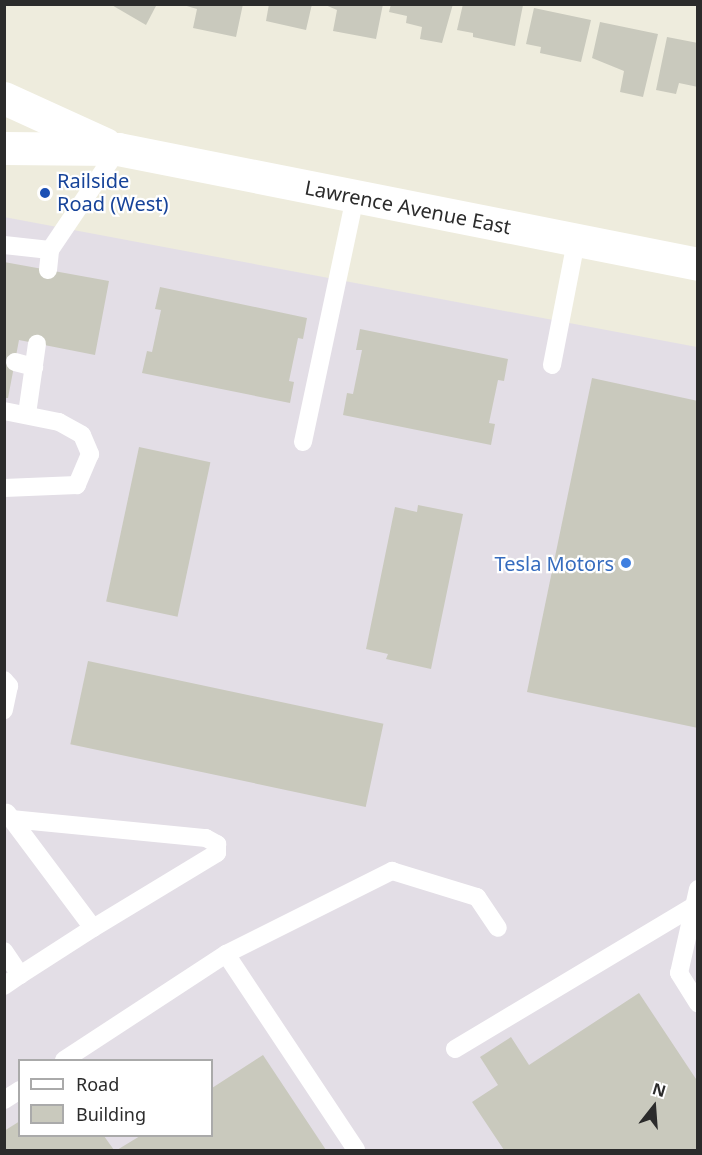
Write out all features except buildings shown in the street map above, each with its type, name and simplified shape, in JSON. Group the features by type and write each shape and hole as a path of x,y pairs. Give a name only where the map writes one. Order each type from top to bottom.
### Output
{"main road":[{"name":"Lawrence Avenue East","path":"4,98 118,149"},
{"name":"Lawrence Avenue East","path":"4,148 118,149 698,264"}],"lane":[{"path":"48,270 50,250 118,149"},
{"path":"303,442 355,196"},
{"path":"552,365 576,241"},
{"path":"4,245 50,250"},
{"path":"27,414 37,344"},
{"path":"15,362 34,367"},
{"path":"4,411 59,422 82,435 90,454 77,485 5,486"},
{"path":"4,680 9,686 4,710"},
{"path":"8,814 93,928"},
{"path":"4,986 93,928 217,854 217,844 206,838 8,814"},
{"path":"66,1059 226,954 392,871 477,897 498,928"},
{"path":"696,898 678,974 698,1003"},
{"path":"455,1049 696,898"},
{"path":"4,951 20,975"},
{"path":"226,954 356,1150"},
{"path":"4,1100 18,1091"}],"shaded area":[{"path":"4,217 697,347 697,1150 5,1150"}],"place":[{"name":"Railside Road (West)","path":"45,193"},
{"name":"Tesla Motors","path":"626,563"}]}
